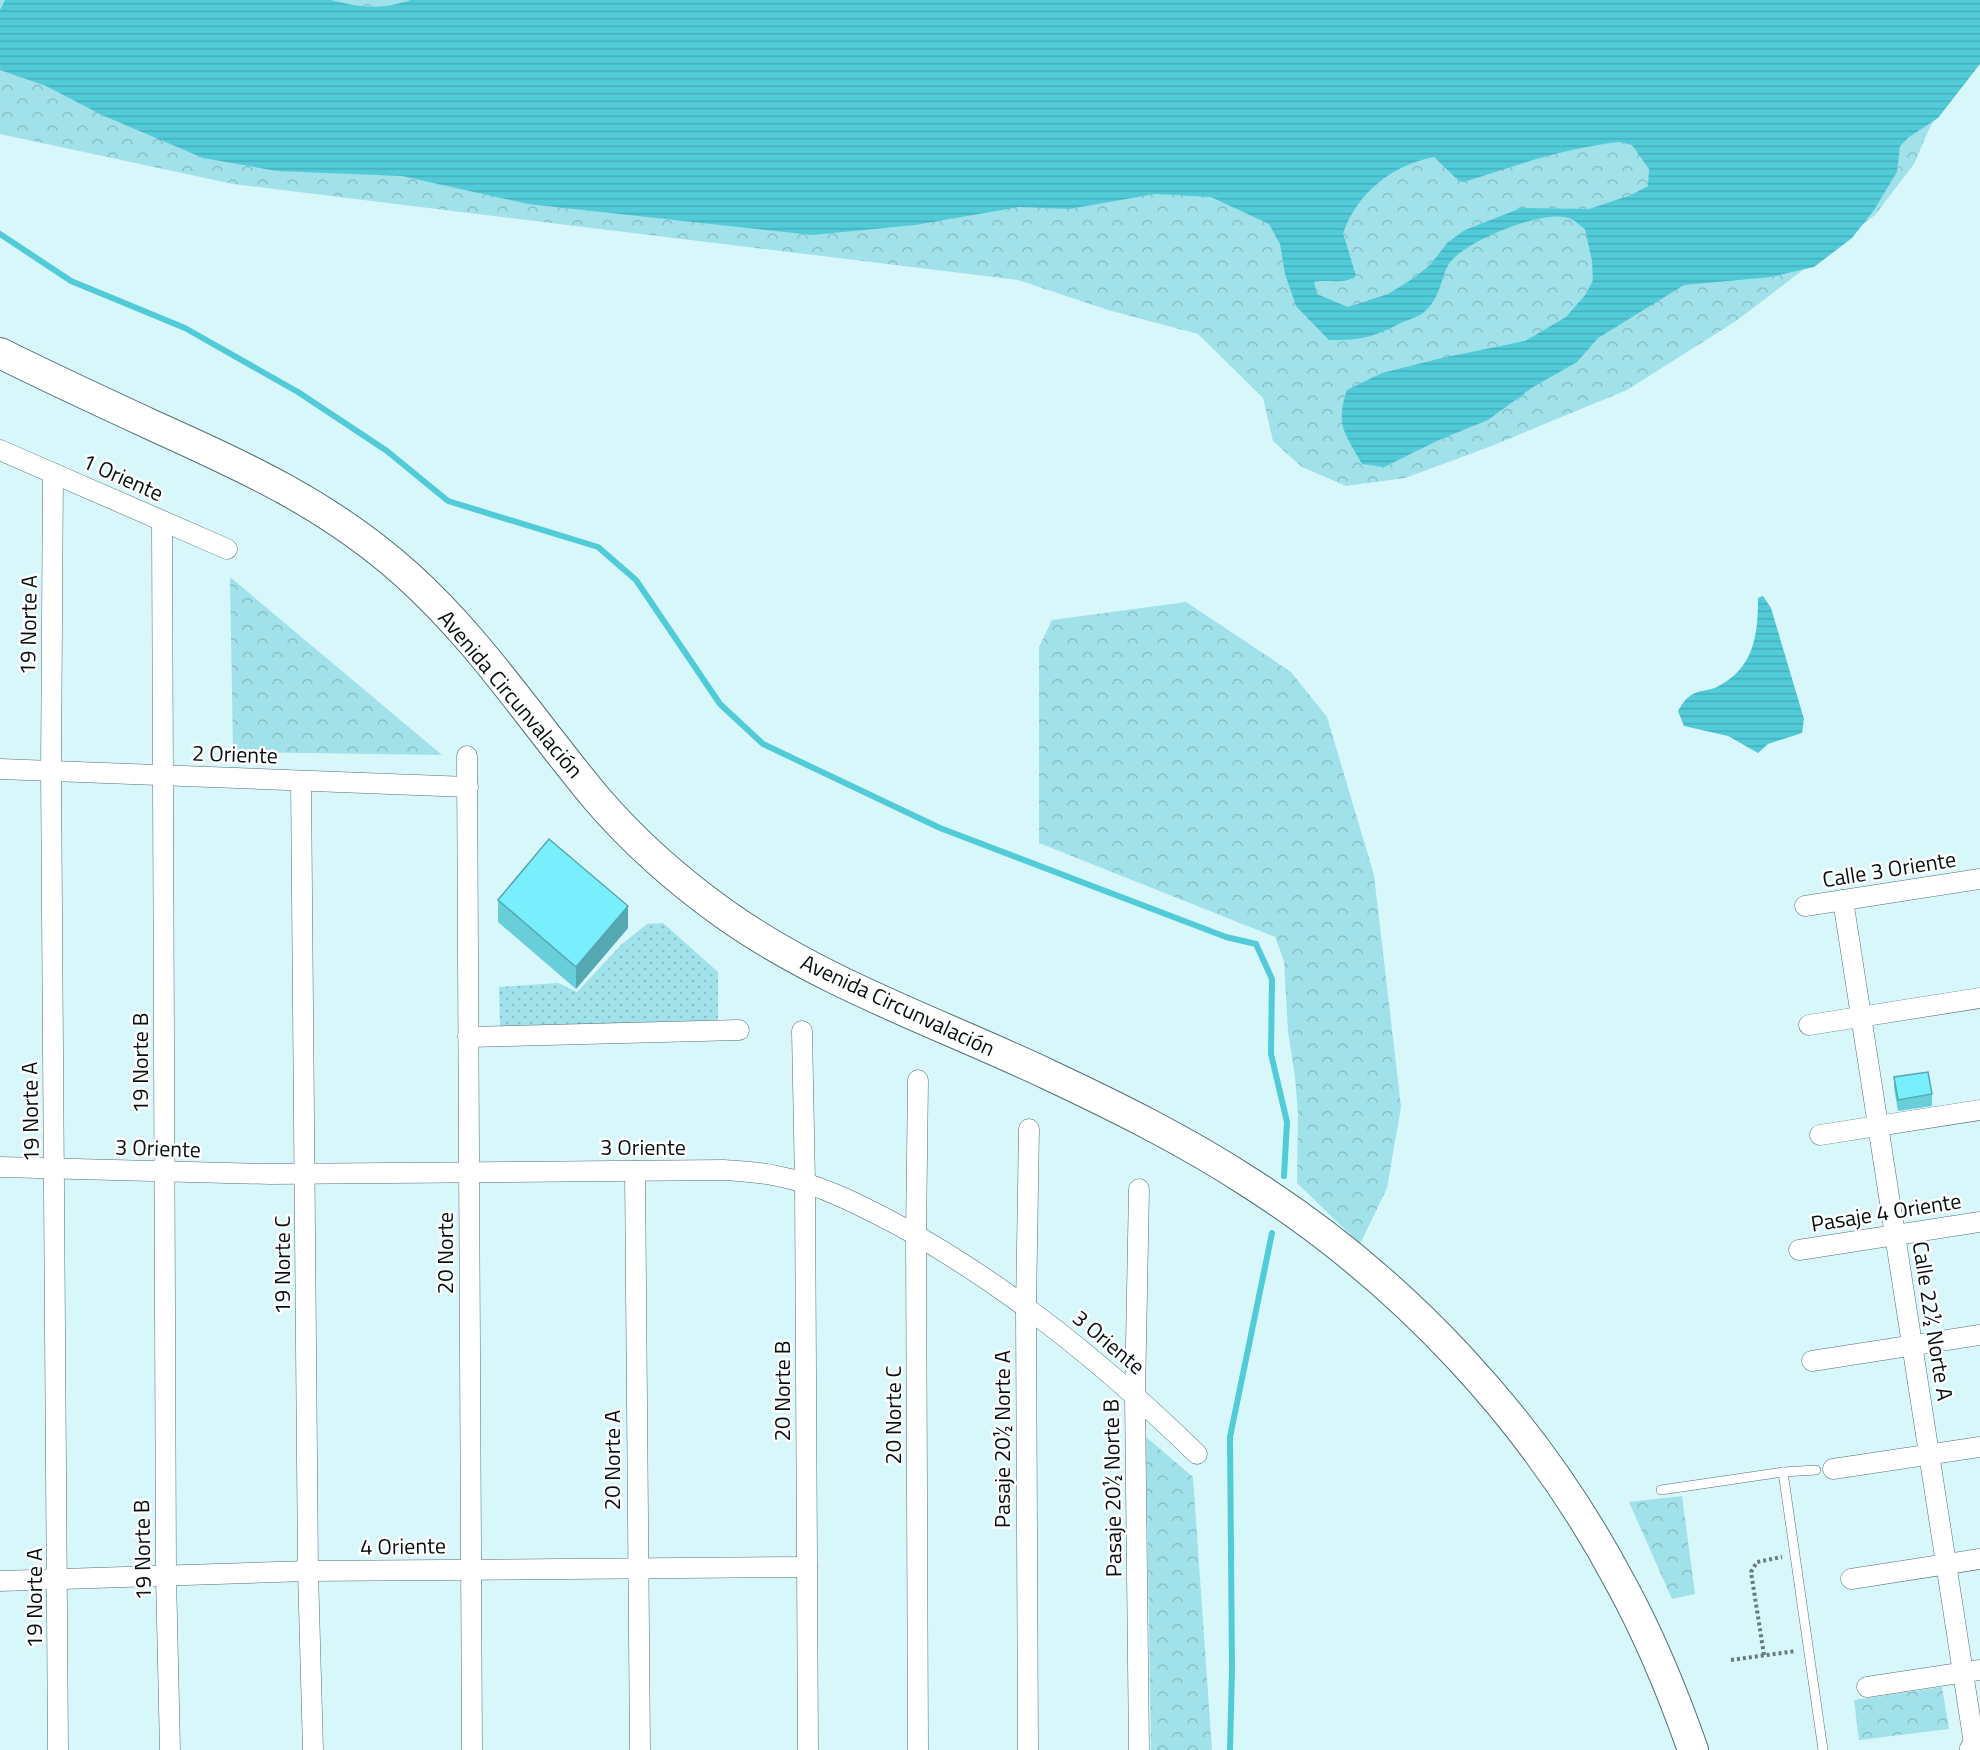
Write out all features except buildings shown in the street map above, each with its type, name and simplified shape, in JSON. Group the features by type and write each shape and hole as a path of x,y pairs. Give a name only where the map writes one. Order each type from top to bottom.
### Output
{"main road":[{"name":"Avenida Circunvalación","path":"0,353 261,475 326,513 378,550 437,603 475,645 599,801 629,834 696,893 749,931 823,972 1044,1072 1169,1136 1260,1189 1323,1234 1360,1264 1465,1364 1520,1429 1574,1504 1601,1547 1641,1623 1693,1750"}],"street":[{"name":"1 Oriente","path":"0,450 227,549"},
{"name":"19 Norte A","path":"53,473 51,771 58,1750"},
{"name":"19 Norte B","path":"162,521 166,1575 170,1750"},
{"name":"20 Norte","path":"467,756 472,1750"},
{"name":"2 Oriente","path":"0,769 468,787"},
{"name":"19 Norte C","path":"301,781 308,1571 313,1750"},
{"name":"Calle 3 Oriente","path":"1804,906 1980,879"},
{"name":"Calle 22½ Norte A","path":"1843,900 1947,1564 1972,1671 1974,1750"},
{"path":"1809,1025 1980,998"},
{"path":"468,1037 739,1030"},
{"name":"20 Norte B","path":"802,1031 808,1750"},
{"name":"20 Norte C","path":"918,1080 916,1234 918,1750"},
{"path":"1820,1135 1980,1110"},
{"name":"Pasaje 20½ Norte A","path":"1028,1750 1026,1307 1029,1129"},
{"name":"3 Oriente","path":"0,1167 306,1174 469,1171 750,1172 778,1176 805,1183 866,1208 950,1254 1026,1307 1091,1358 1135,1395 1197,1454"},
{"name":"20 Norte A","path":"635,1171 640,1750"},
{"name":"Pasaje 20½ Norte B","path":"1139,1189 1135,1395 1139,1750"},
{"name":"Pasaje 4 Oriente","path":"1799,1250 1980,1222"},
{"path":"1812,1361 1980,1335"},
{"path":"1824,1469 1980,1446"},
{"path":"1851,1579 1980,1559"},
{"name":"4 Oriente","path":"0,1581 308,1571 807,1567"},
{"path":"1867,1687 1972,1671"},
{"path":"1974,1750 1980,1749"}],"lane":[{"path":"1661,1490 1783,1472 1824,1469"},
{"path":"1783,1472 1823,1750"}],"path":[{"path":"1764,1656 1751,1572 1756,1562 1795,1555"},
{"path":"1731,1659 1809,1650"}],"green space":[{"path":"0,0 1980,0 1980,41 1930,127 1914,164 1875,215 1736,321 1627,390 1489,447 1405,478 1346,486 1302,467 1273,441 1263,398 1198,334 1108,310 1018,280 233,184 0,134"},
{"path":"230,577 442,755 233,752"},
{"path":"1186,602 1291,672 1327,717 1374,875 1401,1107 1387,1188 1360,1244 1297,1183 1298,1114 1295,1077 1288,1031 1284,961 1275,937 1039,843 1039,647 1052,620"},
{"path":"663,923 718,972 718,1030 500,1027 499,987 558,983 577,992 621,945 647,924"},
{"path":"1146,1437 1193,1477 1212,1750 1151,1750"},
{"path":"1682,1496 1695,1594 1672,1599 1629,1502"},
{"path":"1942,1687 1949,1729 1859,1740 1854,1700"}],"shaded area":[{"path":"5,0 331,0 371,7 411,0 1980,0 1980,64 1938,118 1909,137 1900,146 1897,172 1874,210 1852,238 1814,267 1771,277 1684,285 1598,338 1577,362 1533,387 1488,420 1441,439 1384,467 1362,464 1347,436 1342,421 1342,412 1347,390 1382,373 1525,341 1566,317 1586,294 1593,280 1592,261 1585,229 1569,218 1557,216 1508,228 1474,244 1452,260 1445,271 1435,299 1422,314 1368,337 1329,340 1296,306 1285,274 1280,244 1269,224 1211,197 1155,194 1069,209 1019,207 915,225 812,235 528,204 402,176 277,171 203,158 102,115 46,86 0,70 0,10","holes":["1619,142 1632,145 1649,169 1648,186 1631,195 1589,209 1521,208 1465,230 1448,242 1430,265 1414,278 1388,294 1348,307 1317,294 1314,282 1341,281 1356,276 1343,233 1349,218 1367,193 1404,166 1434,157 1459,181 1464,182 1579,148"]},
{"path":"1763,596 1771,608 1804,719 1802,733 1768,744 1758,753 1728,736 1684,726 1678,711 1688,697 1717,687 1729,679 1746,661 1755,638 1758,598"}],"waterway":[{"path":"0,234 71,281 185,328 298,392 387,451 448,501 598,547 636,580 720,704 763,744 940,828 1226,937 1256,944 1272,979 1271,1054 1287,1122 1284,1176"},
{"path":"1230,1750 1232,1669 1230,1437 1272,1233"}]}
